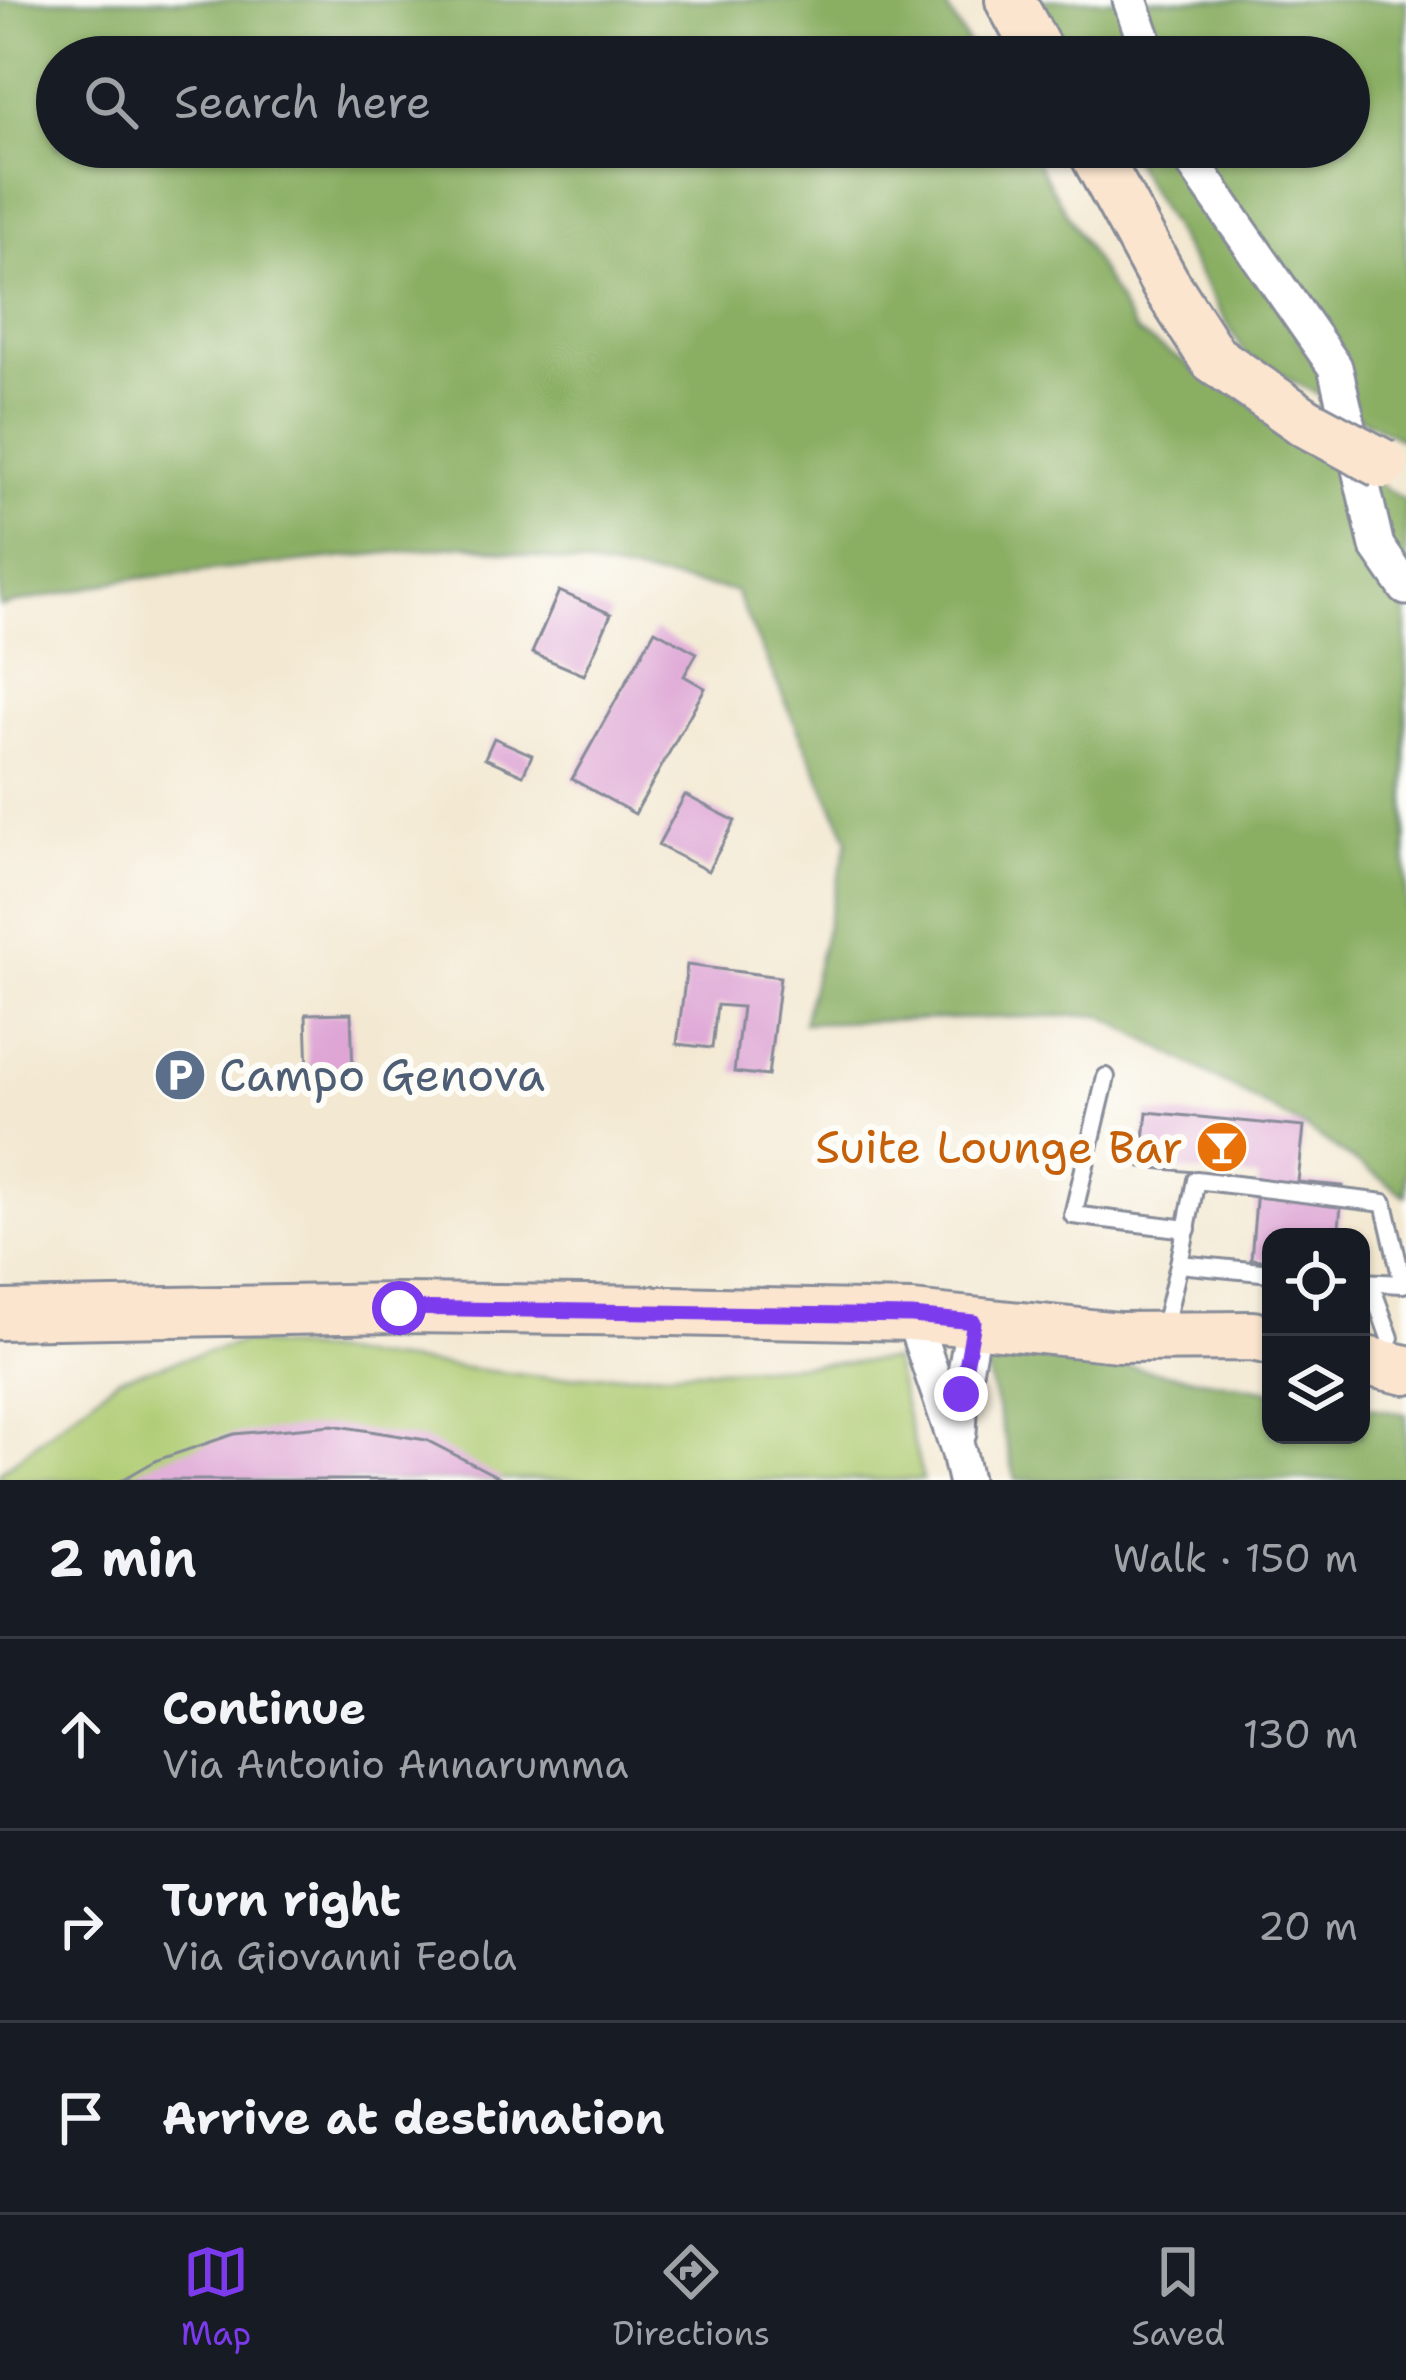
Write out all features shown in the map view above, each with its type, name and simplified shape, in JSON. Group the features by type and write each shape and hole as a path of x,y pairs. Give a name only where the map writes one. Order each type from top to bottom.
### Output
{"main road":[{"path":"1010,0 1030,36"},
{"path":"1103,168 1214,358 1305,422 1394,470"},
{"path":"0,1315 399,1308 912,1316 1104,1336 1173,1336 1262,1345"},
{"path":"1370,1384 1406,1390"}],"street":[{"path":"1130,0 1143,36"},
{"path":"1197,168 1335,368 1377,546 1406,588"},
{"path":"912,1316 962,1466"},
{"path":"962,1466 961,1394 974,1322"}],"lane":[{"path":"1106,1077 1073,1215 1187,1229"},
{"path":"1173,1336 1179,1264 1196,1180 1384,1203 1403,1284 1370,1283"},
{"path":"1179,1264 1262,1272"},
{"path":"1370,1297 1385,1349"}],"green space":[{"path":"0,0 942,0 963,36 36,36 36,168 1040,168 1136,332 1406,501 1406,1196 1304,1127 1101,1015 803,1023 848,839 735,591 466,545 122,580 0,607"},
{"path":"1040,0 1406,0 1406,442 1246,356 1137,168 1370,168 1370,36 1061,36"},
{"path":"979,1341 1262,1389 1262,1444 1370,1444 1370,1408 1406,1414 1406,1480 1016,1480"},
{"path":"243,1342 550,1378 893,1360 923,1480 0,1480 0,1472 119,1377"}],"building":[{"path":"559,591 611,614 584,675 532,653"},
{"path":"655,630 697,653 684,676 705,688 635,814 572,779"},
{"path":"494,738 532,755 523,775 485,758"},
{"path":"685,795 735,821 708,871 658,845"},
{"path":"687,965 780,977 768,1076 734,1072 742,1007 717,1005 712,1048 677,1044"},
{"path":"351,1013 353,1072 308,1073 306,1014"},
{"name":"Suite Lounge Bar","path":"1147,1112 1304,1127 1298,1182 1343,1186 1339,1228 1262,1228 1262,1260 1251,1259 1258,1178 1141,1167"},
{"path":"332,1425 426,1440 504,1480 122,1480 157,1460 234,1434"}],"place":[{"name":"Campo Genova","path":"180,1075"},
{"name":"Suite Lounge Bar","path":"1222,1147"}],"route":[{"path":"399,1308 912,1316 974,1322 961,1394"}]}
